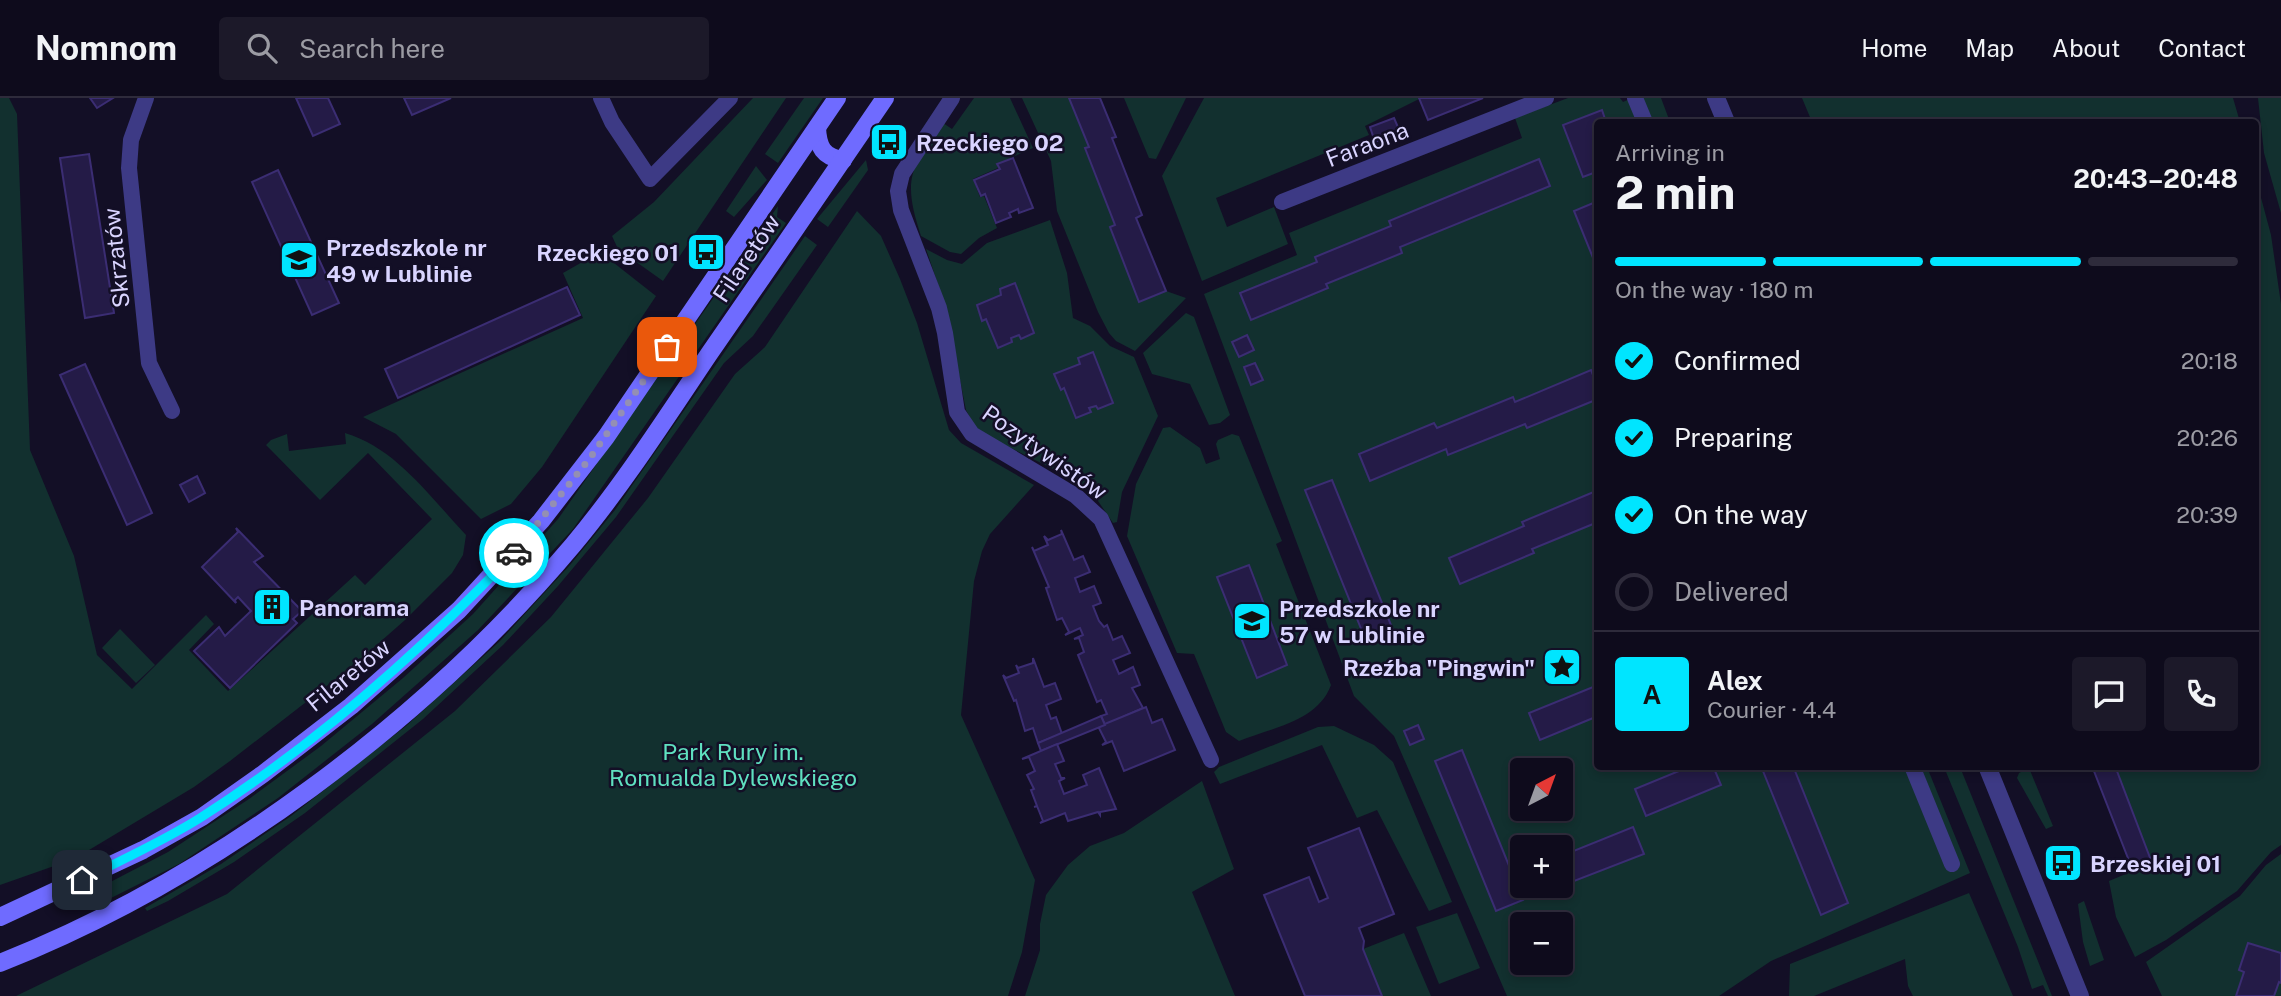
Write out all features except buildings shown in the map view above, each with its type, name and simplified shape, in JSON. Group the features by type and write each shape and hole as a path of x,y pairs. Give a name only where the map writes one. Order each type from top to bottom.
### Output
{"main road":[{"name":"Filaretów","path":"0,917 82,880 173,834 263,774 387,676 488,581 541,522 606,437 837,98"},
{"name":"Filaretów","path":"0,962 113,914 192,869 283,808 408,710 488,637 544,578 603,507 885,98"},
{"path":"817,128 818,144 823,153 843,160"}],"street":[{"name":"Skrzatów","path":"146,98 131,140 129,168 148,355 153,373 172,411"},
{"path":"601,98 612,122 650,178 730,98"},
{"name":"Pozytywistów","path":"952,98 902,174 898,191 901,210 939,308 957,412 972,434 1076,496 1101,519 1211,760"},
{"name":"Faraona","path":"1282,202 1546,98"},
{"path":"1635,98 1644,119"},
{"path":"1716,98 1725,119"},
{"path":"1914,770 1952,864"},
{"path":"1989,770 2080,996"}],"green space":[{"path":"0,98 9,98 17,114 30,450 74,556 97,655 132,689 206,615 214,624 189,650 228,691 355,575 365,585 432,519 368,453 320,500 266,445 271,440 287,434 289,451 346,444 345,433 363,440 411,475 466,535 463,555 452,573 405,620 355,664 230,761 194,787 74,859 0,885"},
{"path":"753,98 786,98 663,281 618,249 612,236 654,202"},
{"path":"804,98 823,98 778,163 765,154"},
{"path":"974,98 1010,98 1033,148 997,164 998,168 973,179 980,197 984,196 997,228 979,238 961,254 950,252 921,236 911,187 916,164 940,121 952,129"},
{"path":"1022,98 1069,98 1089,147 1085,149 1115,225 1110,228 1139,301 1166,291 1186,298 1135,351 1116,341 1098,312 1057,211 1051,161"},
{"path":"1124,98 1186,98 1156,159 1149,158"},
{"path":"1204,98 1419,99 1365,126 1369,135 1216,198 1227,227 1274,207 1288,244 1202,281 1162,176"},
{"path":"1568,98 1620,98 1623,102 1632,98 1661,98 1669,119 1594,119 1594,770 1928,770 1970,873 1771,961 1719,996 1507,996 1394,736 1354,696 1204,294 1297,255 1289,233 1522,138 1515,118"},
{"path":"1802,98 2233,98 2239,119 1811,119"},
{"path":"2258,98 2281,98 2281,213 2264,153"},
{"path":"866,160 868,170 828,227 817,219"},
{"path":"756,166 767,180 734,217 726,211"},
{"path":"2259,190 2271,235 2281,304 2281,845 2271,852 2237,891 2166,940 2135,957 2116,917 2109,881 2152,863 2116,770 2259,770"},
{"path":"778,206 777,217 786,223 573,529 478,630 372,724 278,798 179,864 107,900 95,890 168,852 249,799 321,746 403,678 473,614 558,519"},
{"name":"Park Rury im. Romualda Dylewskiego","path":"857,211 881,236 900,279 917,323 949,430 961,443 1034,485 990,534 982,551 974,581 961,715 1035,880 1022,952 1008,996 16,996 227,894 455,711 551,617 648,498 735,374 765,347"},
{"path":"1050,220 1067,273 1073,318 1090,326 1110,346 1134,357 1158,416 1122,492 1117,522 1113,523 1096,498 1075,480 995,440 975,427 966,410 945,305 926,249 962,264 987,243"},
{"path":"805,236 817,245 753,336 724,363 616,517 558,586 503,645 423,719 305,813 234,862 147,911 145,908 221,864 291,816 406,726 499,642 570,565 615,510"},
{"path":"600,252 656,296 542,467 511,504 481,519 396,434 363,417 583,318 563,273"},
{"path":"1186,313 1194,317 1230,415 1220,423 1209,425 1190,384 1152,374 1143,353"},
{"path":"1170,427 1200,448 1206,464 1220,459 1216,444 1218,440 1232,434 1239,436 1282,541 1276,544 1331,685 1325,697 1305,715 1239,741 1226,732 1194,654 1177,653 1127,536 1136,484 1163,428"},
{"path":"120,629 155,665 136,683 102,648"},
{"path":"1334,726 1374,745 1393,762 1452,902 1429,911 1377,810 1357,818 1322,745 1220,784 1214,772 1219,767 1318,727"},
{"path":"1945,770 1961,770 2052,996 2048,996 2043,985 2032,989 2018,947"},
{"path":"2030,770 2053,826 2046,829 2017,778 2019,773"},
{"path":"1202,781 1234,869 1192,892 1235,996 1025,996 1040,950 1040,924 1046,895 1068,865 1090,846 1124,833"},
{"path":"2281,854 2281,996 2162,996 2146,962 2240,896 2266,865"},
{"path":"1969,893 2013,996 1913,996 1908,986 1905,959 1814,996 1789,996 1790,964"},
{"path":"2084,901 2104,960 2090,966 2083,942 2078,904"},
{"path":"1457,913 1480,968 1439,984 1416,927"},
{"path":"1404,933 1431,996 1382,996 1363,949"}],"way so far":[{"path":"514,553 606,437 667,347"}],"place":[{"name":"Rzeckiego 02","path":"889,142"},
{"name":"Rzeckiego 01","path":"706,252"},
{"name":"Przedszkole nr 49 w Lublinie","path":"299,260"},
{"name":"Panorama","path":"272,607"},
{"name":"Przedszkole nr 57 w Lublinie","path":"1252,621"},
{"name":"Rzeźba \"Pingwin\"","path":"1562,667"},
{"name":"Brzeskiej 01","path":"2063,863"}],"route":[{"path":"82,880 173,834 263,774 387,676 459,610 514,553"}]}
